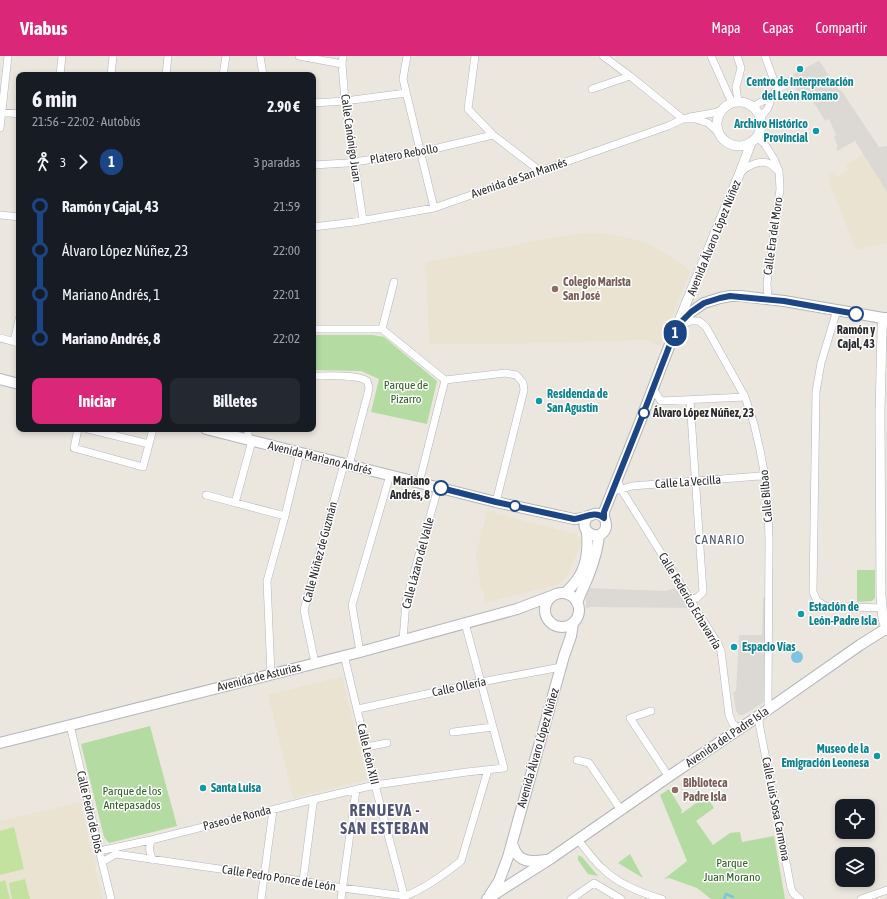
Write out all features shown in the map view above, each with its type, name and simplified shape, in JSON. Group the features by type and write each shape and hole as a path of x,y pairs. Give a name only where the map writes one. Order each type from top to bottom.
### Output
{"main road":[{"path":"677,326 691,312 704,303 730,296 784,301 885,318"},
{"name":"Avenida Álvaro López Núñez","path":"596,516 604,512 610,498 619,484 677,326"},
{"path":"0,381 16,384"},
{"name":"Avenida Mariano Andrés","path":"224,432 249,436 300,453 496,502 574,519 596,516"},
{"path":"565,593 571,588 583,569 587,555 586,529 586,519 596,516 606,524 606,528 599,535 593,535 586,529"},
{"name":"Avenida Mariano Andrés","path":"574,519 586,529"},
{"path":"577,603 594,560 599,535"},
{"path":"565,593 570,595 577,603 579,609 578,614 573,623 568,626 557,627 552,625 545,616 545,606 550,597 554,594 565,593"},
{"name":"Avenida de Asturias","path":"0,743 360,652 517,609 554,594"},
{"name":"Avenida de Asturias","path":"517,609 534,611 545,616"},
{"name":"Avenida Álvaro López Núñez","path":"486,899 499,881 513,844 564,656 571,636 573,623"},
{"name":"Avenida Álvaro López Núñez","path":"557,627 565,642 564,656"},
{"name":"Avenida del Padre Isla","path":"486,899 550,859 860,645 887,629"},
{"path":"513,844 514,851 524,860 530,862 550,859"},
{"name":"Avenida Álvaro López Núñez","path":"502,899 513,844"}],"street":[{"path":"0,128 8,56"},
{"path":"60,72 62,56"},
{"path":"111,72 113,56"},
{"path":"166,72 168,56"},
{"path":"223,72 226,56"},
{"path":"260,56 263,72"},
{"path":"298,56 343,60"},
{"path":"407,56 403,80 434,208"},
{"path":"475,56 468,109 493,135 540,171"},
{"path":"603,56 683,119 722,110"},
{"path":"711,56 727,91 735,102"},
{"path":"735,102 736,87 741,68 737,56"},
{"path":"765,56 777,88"},
{"name":"Calle Canónigo Juan","path":"343,60 345,101 363,220"},
{"path":"592,89 630,76"},
{"path":"760,118 768,108 772,96 777,88 786,84"},
{"path":"316,103 345,101 406,93"},
{"path":"752,107 772,96"},
{"path":"735,102 752,107 760,118 760,128 753,141 746,145 735,146 724,141 718,132 717,120 718,115 725,106 735,102"},
{"path":"1,112 16,114"},
{"name":"Avenida de San Mamés","path":"316,227 434,208 668,126 683,119 702,120 718,132"},
{"name":"Platero Rebollo","path":"316,165 346,163 421,152 493,135"},
{"name":"Calle Era del Moro","path":"753,141 760,140 764,143 774,159 779,171 780,189 766,283 768,300"},
{"name":"Avenida Álvaro López Núñez","path":"677,326 753,141"},
{"name":"Avenida Álvaro López Núñez","path":"735,146 739,152 742,162 740,173"},
{"path":"740,173 746,167 759,163 770,164 779,171"},
{"path":"0,215 16,217"},
{"path":"382,329 394,282"},
{"path":"837,310 821,363 816,392 813,592 817,601 825,606 882,608"},
{"path":"885,318 882,331 884,412 881,600 883,619 887,629"},
{"name":"Calle Bilbao","path":"677,326 690,321 699,321 706,327 745,397 756,430 765,477 768,505 769,540 768,703 764,712"},
{"path":"316,329 382,329 445,380 505,373 516,375 523,383 524,390 496,502"},
{"path":"0,338 16,342"},
{"name":"Calle Núñez de Guzmán","path":"315,663 304,610 369,387 364,378 353,376 316,376"},
{"path":"419,483 445,380"},
{"path":"653,389 661,401 745,397"},
{"path":"690,400 703,592 697,598 690,599"},
{"path":"77,432 74,448 143,467 152,432"},
{"path":"100,432 149,444"},
{"path":"235,503 249,436"},
{"path":"271,674 268,581 300,453"},
{"path":"360,652 352,605 390,476"},
{"name":"Calle La Vecilla","path":"619,484 632,486 760,476 765,477"},
{"name":"Calle Federico Echavarría","path":"619,484 718,644 729,715 733,724 740,729"},
{"name":"Calle Lázaro del Valle","path":"403,640 406,601 438,488"},
{"path":"206,495 285,516"},
{"path":"453,732 493,727 465,623"},
{"name":"Calle León XIII","path":"344,656 405,897"},
{"name":"Calle Ollería","path":"358,709 481,682 561,668"},
{"path":"652,711 630,718 669,777"},
{"name":"Calle Luis Sosa Carmona","path":"764,712 759,723 791,888 793,894 800,899"},
{"name":"Calle Pedro de Dios","path":"70,725 111,899"},
{"name":"Paseo de Ronda","path":"99,851 151,840 376,785 504,768 493,727"},
{"path":"366,747 387,743"},
{"path":"577,760 589,764 621,810"},
{"path":"405,897 461,861 488,770"},
{"path":"341,899 356,790"},
{"path":"303,881 313,804 315,799"},
{"path":"261,899 273,810"},
{"path":"151,840 149,850 153,860"},
{"path":"578,840 599,866 612,876 634,889 662,899"},
{"name":"Calle Pedro Ponce de León","path":"102,862 116,854 405,897"},
{"path":"571,899 594,884 621,899"},
{"path":"861,899 887,890"}],"shaded area":[{"path":"819,61 830,78 840,91 841,90 879,147 887,146 887,192 855,141 837,151 834,136 836,135 829,119 825,121 809,98 802,95 800,91 798,92 795,86 790,87 786,78"},
{"path":"863,154 887,192 887,243 856,250 828,176 833,173 836,178 848,170 846,165"},
{"name":"Colegio Marista San José","path":"585,233 608,234 647,243 676,260 690,271 660,346 647,340 511,344 429,344 426,262"},
{"path":"487,511 578,535 582,541 567,577 559,584 485,603 484,591 481,590 476,555"},
{"path":"677,587 691,608 590,607 586,609 586,597 589,588 666,591"},
{"name":"Espacio Vías","path":"763,598 767,598 766,701 743,715 739,715 736,711 733,692 736,691 739,635 762,635"},
{"path":"342,676 367,780 293,798 268,695"},
{"path":"80,802 103,899 0,899 0,821"}],"green space":[{"name":"Parque de Pizarro","path":"316,335 373,335 384,337 437,381 427,424 371,412 379,379 361,371 316,370"},
{"path":"857,570 875,570 875,598 872,601 857,602"},
{"name":"Parque de los Antepasados","path":"150,726 177,826 109,843 104,837 81,744"},
{"name":"Parque Juan Morano","path":"669,789 682,810 681,814 706,796 714,808 696,821 713,845 730,833 740,832 742,842 774,836 785,899 711,899 697,888 669,878 664,879 687,861 660,795"},
{"path":"14,827 24,869 0,875 0,831"},
{"path":"630,854 643,878 618,863"},
{"path":"578,855 582,857 598,876 588,874 578,860"},
{"path":"25,879 30,899 12,899 9,883"},
{"path":"5,880 10,899 0,899 0,882"}],"water":[{"path":"799,651 802,652 802,662 795,663 792,662 791,655 792,652"}],"waterway":[{"path":"724,899 726,894 733,897"}],"bus line":[{"name":"1","path":"441,488 574,519 594,514 599,514 604,518 604,512 677,326 691,312 704,303 730,296 741,296 784,301 856,314"}],"place":[{"name":"Centro de Interpretación del León Romano","path":"800,69"},
{"name":"Archivo Histórico Provincial","path":"816,131"},
{"name":"Colegio Marista San José","path":"555,289"},
{"name":"Ramón y Cajal, 43","path":"856,314"},
{"name":"Residencia de San Agustín","path":"539,401"},
{"name":"Álvaro López Núñez, 23","path":"644,413"},
{"name":"Mariano Andrés, 8","path":"441,488"},
{"name":"Estación de León-Padre Isla","path":"801,614"},
{"name":"Espacio Vías","path":"734,647"},
{"name":"Museo de la Emigración Leonesa","path":"877,756"},
{"name":"Santa Luisa","path":"203,788"},
{"name":"Biblioteca Padre Isla","path":"675,790"}],"district":[{"name":"CANARIO","path":"720,539"},
{"name":"RENUEVA - SAN ESTEBAN","path":"385,819"}]}
